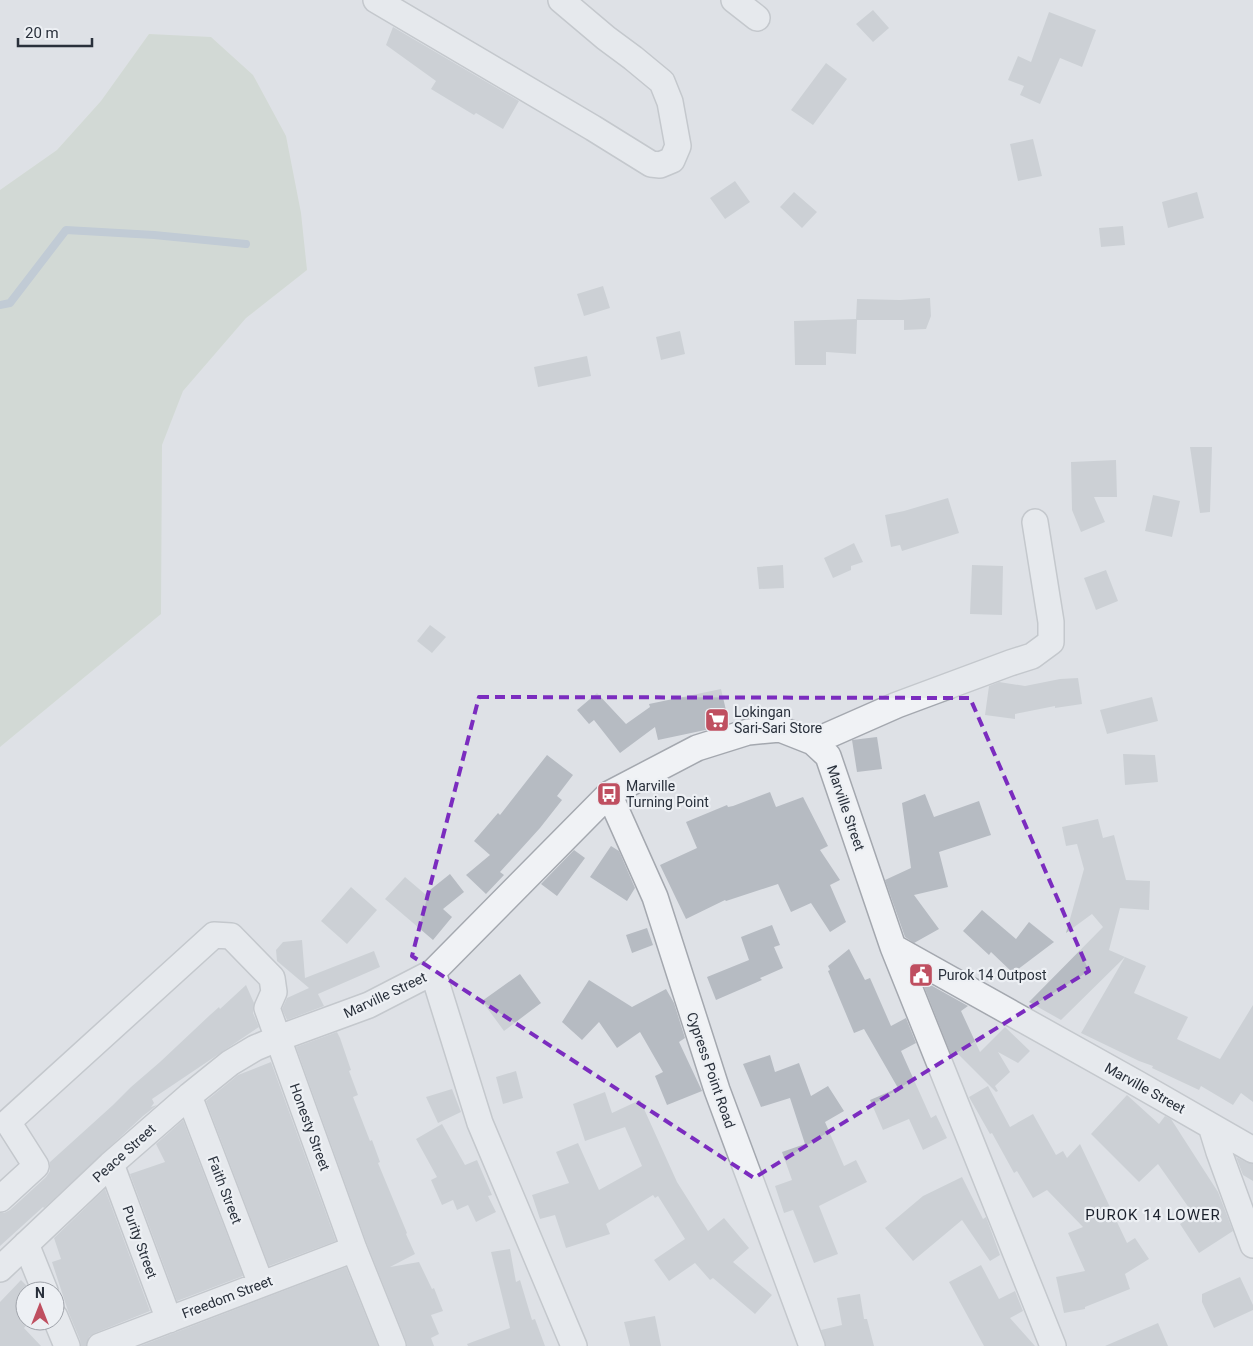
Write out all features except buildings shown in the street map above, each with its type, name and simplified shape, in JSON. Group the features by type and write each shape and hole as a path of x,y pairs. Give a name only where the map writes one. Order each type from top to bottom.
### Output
{"street":[{"path":"376,0 651,164 660,165 672,160 678,146 670,102 662,82 561,0"},
{"path":"734,0 757,18"},
{"path":"813,742 897,705 1032,656 1051,642 1051,622 1034,522"},
{"name":"Marville Street","path":"255,1048 369,1005 433,972 609,794 697,748 748,732 780,729 813,742 828,756 893,947 1253,1150"},
{"name":"Cypress Point Road","path":"609,794 655,896 717,1090 812,1346"},
{"name":"Honesty Street","path":"0,1199 36,1166 8,1122 214,935 231,936 272,978 274,992 267,1008 354,1249 392,1346"},
{"path":"893,947 1054,1346"},
{"path":"433,972 480,1123 574,1346"},
{"name":"Peace Street","path":"0,1269 111,1164 188,1096 230,1063 255,1048"},
{"name":"Faith Street","path":"188,1096 260,1284"},
{"path":"1211,1126 1253,1245"},
{"name":"Purity Street","path":"111,1164 169,1320"},
{"path":"26,1244 41,1281"},
{"name":"Freedom Street","path":"100,1346 354,1249"},
{"path":"61,1331 67,1346"}],"highlighted area":[{"path":"479,697 970,698 1089,971 754,1178 412,956"}],"green space":[{"path":"149,34 211,37 253,75 286,136 301,213 307,270 246,318 183,391 162,445 161,614 0,747 0,190 57,150 101,101"}],"waterway":[{"path":"0,305 10,303 66,230 154,235 246,244"}],"place":[{"name":"Lokingan Sari-Sari Store","path":"717,720"},
{"name":"Marville Turning Point","path":"609,794"},
{"name":"Purok 14 Outpost","path":"921,975"}],"district":[{"name":"PUROK 14 LOWER","path":"1153,1215"}]}
